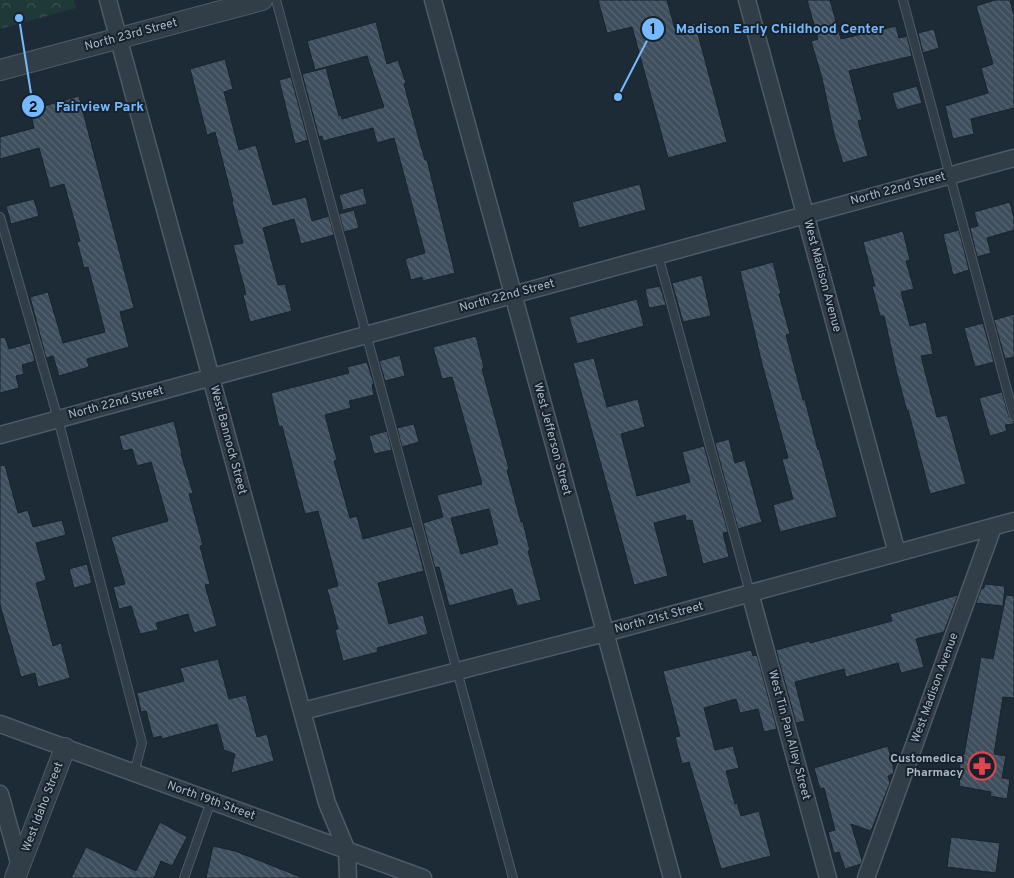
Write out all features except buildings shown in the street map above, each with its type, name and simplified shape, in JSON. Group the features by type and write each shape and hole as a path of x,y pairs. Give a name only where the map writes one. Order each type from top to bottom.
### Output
{"street":[{"name":"West Bannock Street","path":"108,0 327,803 347,851 348,878"},
{"name":"North 23rd Street","path":"0,70 262,0"},
{"name":"West Jefferson Street","path":"433,0 672,878"},
{"name":"West Madison Avenue","path":"747,0 897,553"},
{"name":"North 22nd Street","path":"0,435 1014,158"},
{"name":"North 21st Street","path":"303,711 605,633 1014,521"},
{"name":"West Madison Avenue","path":"866,878 993,527"},
{"name":"West Tin Pan Alley Street","path":"750,593 828,878"},
{"name":"North 19th Street","path":"0,724 423,878"},
{"name":"West Idaho Street","path":"18,872 65,748"},
{"name":"West Idaho Street","path":"0,794 18,872"}],"lane":[{"path":"276,0 513,878"},
{"path":"903,0 1014,416"},
{"path":"0,217 58,419 142,743 134,773"},
{"path":"658,255 750,593"},
{"path":"184,878 211,801"}],"green space":[{"path":"0,0 74,0 76,8 0,29"}],"place":[{"name":"Fairview Park","path":"19,18"},
{"name":"Madison Early Childhood Center","path":"618,97"},
{"name":"Customedica Pharmacy","path":"982,766"}]}
